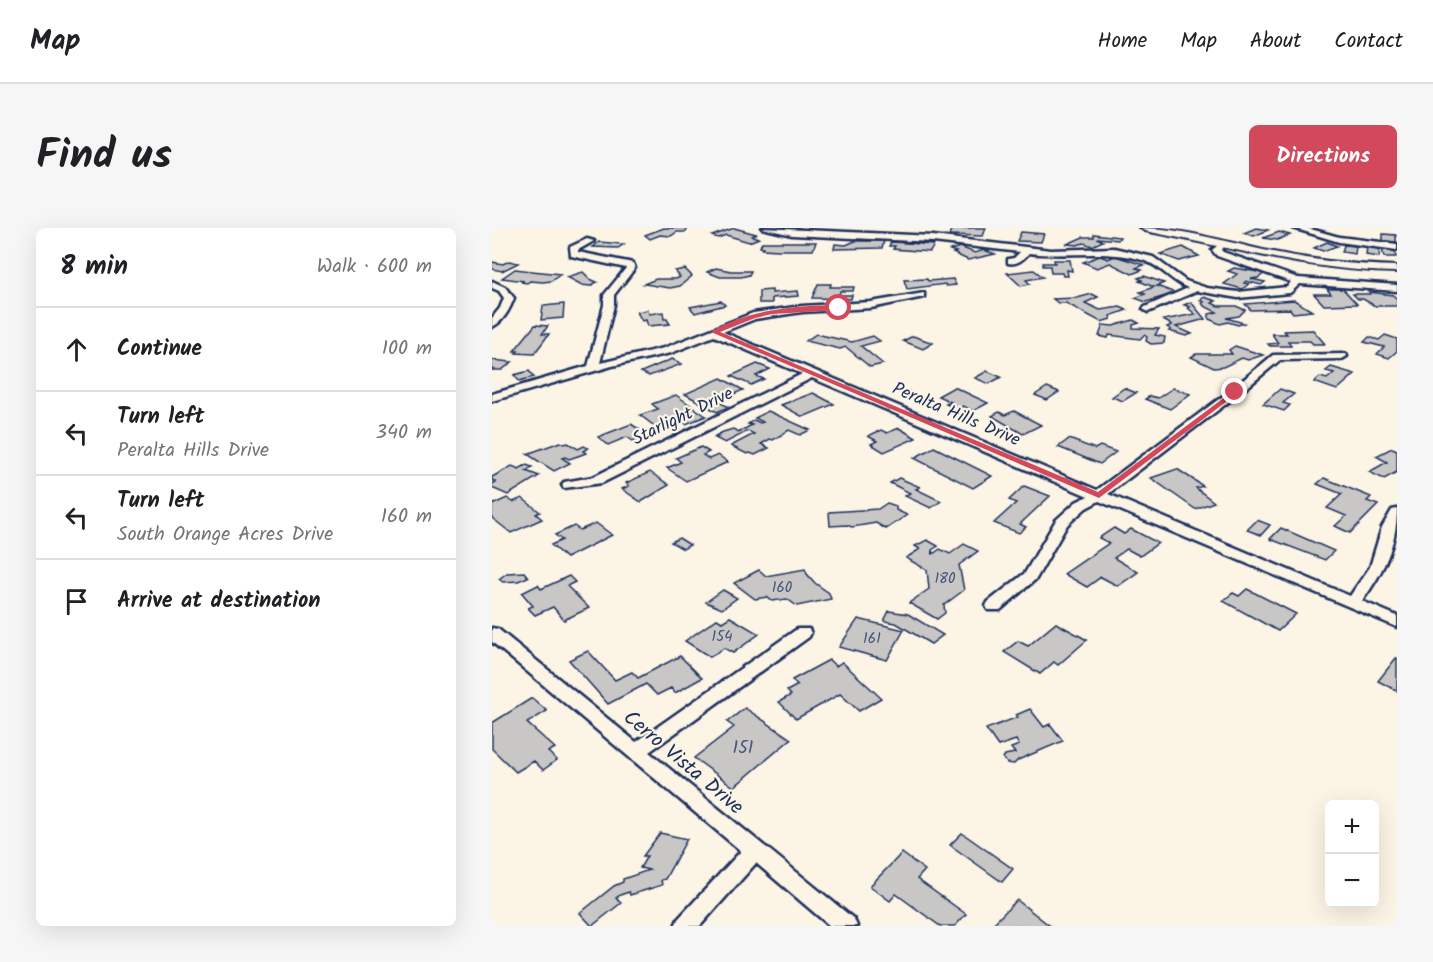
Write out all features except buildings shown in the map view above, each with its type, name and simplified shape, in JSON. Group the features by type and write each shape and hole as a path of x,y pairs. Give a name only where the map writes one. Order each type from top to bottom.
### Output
{"main road":[{"path":"1153,229 1219,248 1304,263 1371,269 1397,268"}],"street":[{"path":"766,228 792,233 933,239 1064,254 1103,251 1127,253 1157,262 1180,281 1196,288 1227,294 1290,290 1297,281"},
{"path":"1297,228 1339,239 1397,247"},
{"path":"590,241 573,249 574,254 594,261 630,265 631,269 609,295 609,305 593,368"},
{"path":"1219,248 1220,254 1297,281 1397,288"},
{"path":"1011,261 1017,260 1026,251"},
{"path":"492,284 502,289 509,298 505,309 492,324"},
{"path":"1148,309 1196,288"},
{"path":"492,398 593,368 667,351 753,316 772,312 871,305 921,295"},
{"name":"Peralta Hills Drive","path":"714,332 1397,621"},
{"path":"994,606 1031,576 1061,523 1081,505 1099,495 1235,392 1277,357 1342,356"},
{"name":"Starlight Drive","path":"569,485 597,480 810,374"},
{"path":"1353,603 1374,574 1383,554 1386,536 1397,513"},
{"name":"Cerro Vista Drive","path":"492,633 846,926"},
{"path":"635,752 803,633"},
{"path":"686,926 754,851"}],"route":[{"path":"839,308 772,312 753,316 714,332 1099,495 1235,392"}]}
